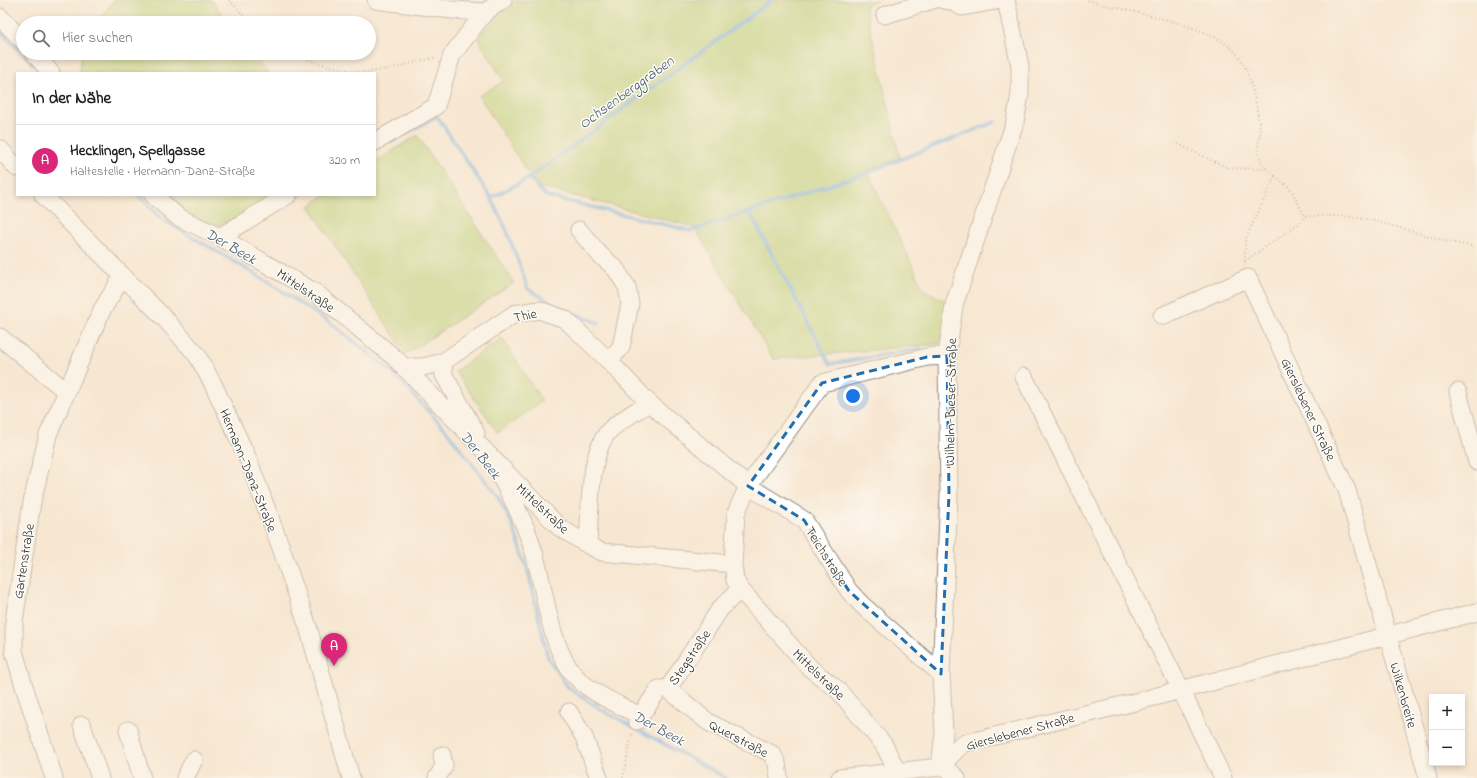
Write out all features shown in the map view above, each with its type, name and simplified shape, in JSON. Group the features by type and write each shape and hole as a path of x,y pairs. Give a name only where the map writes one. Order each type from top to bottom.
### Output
{"street":[{"path":"376,0 452,10 485,12"},
{"path":"376,141 436,106 452,55 485,12 503,0"},
{"path":"885,15 933,0"},
{"path":"943,0 951,0 962,7 1001,0"},
{"name":"Wilhelm-Bieser-Straße","path":"940,767 944,733 941,674 949,494 947,356 954,305 1015,122 1020,94 1020,66 1006,0"},
{"path":"0,18 16,34"},
{"path":"40,60 50,72"},
{"path":"0,149 16,167"},
{"name":"Hermann-Danz-Straße","path":"44,196 166,320 196,355 212,384 248,459 308,627 351,778"},
{"name":"Mittelstraße","path":"154,196 178,217 220,237 316,293 395,358 559,527 602,552 733,564 735,580 740,589 811,669 838,690 884,745 897,775"},
{"path":"220,237 286,196"},
{"path":"579,230 600,255 615,268 627,287 630,304 621,347 609,361"},
{"name":"Gartenstraße","path":"54,778 14,652 14,621 32,502 48,435 102,310 122,277"},
{"path":"1162,316 1248,278"},
{"name":"Gierslebener Straße","path":"1248,278 1348,490 1387,634"},
{"name":"Thie","path":"403,367 423,367 443,362 514,314 539,310 565,319 609,361 649,403"},
{"path":"0,337 67,392"},
{"path":"733,564 736,513 748,486 822,383 928,356 947,356"},
{"path":"443,362 444,376 487,453"},
{"path":"1024,376 1181,690 1223,778"},
{"path":"1458,392 1477,462"},
{"path":"588,545 591,483 600,446 609,431 649,403"},
{"name":"Teichstraße","path":"649,403 748,486 804,520 849,591 862,605 941,674"},
{"name":"Stegstraße","path":"487,453 509,492 532,546 560,653 574,675 592,691 638,718 659,689 668,689 720,609 740,589"},
{"name":"Gierslebener Straße","path":"940,767 962,744 1181,690 1387,634 1477,612"},
{"name":"Wilkenbreite","path":"1387,634 1428,778"},
{"name":"Querstraße","path":"668,689 708,722 772,754 777,763 779,778"},
{"path":"569,712 584,737 599,778"},
{"path":"82,725 100,778"},
{"path":"128,730 142,778"},
{"path":"437,778 444,766 442,755"},
{"path":"185,778 194,760"},
{"path":"840,778 897,775 940,767 948,769 956,778"}],"path":[{"path":"229,0 244,16"},
{"path":"1088,0 1188,26 1218,39 1237,53 1249,76 1255,98 1260,131 1258,154 1266,169 1290,188 1306,216"},
{"path":"367,72 452,55"},
{"path":"309,60 357,72"},
{"path":"1178,144 1228,168 1266,169"},
{"path":"1248,278 1245,261 1245,240 1275,176"},
{"path":"1306,216 1349,216 1371,220 1425,237 1477,247"},
{"path":"1245,261 1301,222 1306,216"},
{"path":"623,778 631,737"}],"highlighted area":[{"path":"947,356 949,494 941,674 849,591 804,520 748,486 822,383 927,357"}],"green space":[{"path":"115,0 211,0 224,16 101,16"},
{"path":"516,0 881,0 865,5 900,158 867,170 924,290 954,305 939,344 773,359 694,227 536,186 479,96 504,81 477,37"},
{"path":"81,60 258,60 267,72 81,72"},
{"path":"417,135 514,283 406,354 309,206 324,196 376,196 376,161"},
{"path":"172,196 269,196 228,222 212,226 184,211"},
{"path":"502,338 542,401 498,433 455,371"}],"waterway":[{"name":"Ochsenberggraben","path":"491,198 529,178 772,0"},
{"name":"Der Beek","path":"0,31 16,47"},
{"name":"Der Beek","path":"29,60 34,65"},
{"path":"391,142 437,116 491,198 507,231 528,289 565,310 599,323"},
{"path":"529,178 546,196 691,231 866,173 995,122"},
{"name":"Der Beek","path":"139,196 162,219 260,277 332,324 391,371 446,430 498,497 513,526 527,567 548,658 568,687 602,710 726,778"},
{"path":"292,200 298,196"},
{"path":"749,211 830,364 921,349"}],"place":[{"name":"Hecklingen, Spellgasse","path":"334,666"}]}
